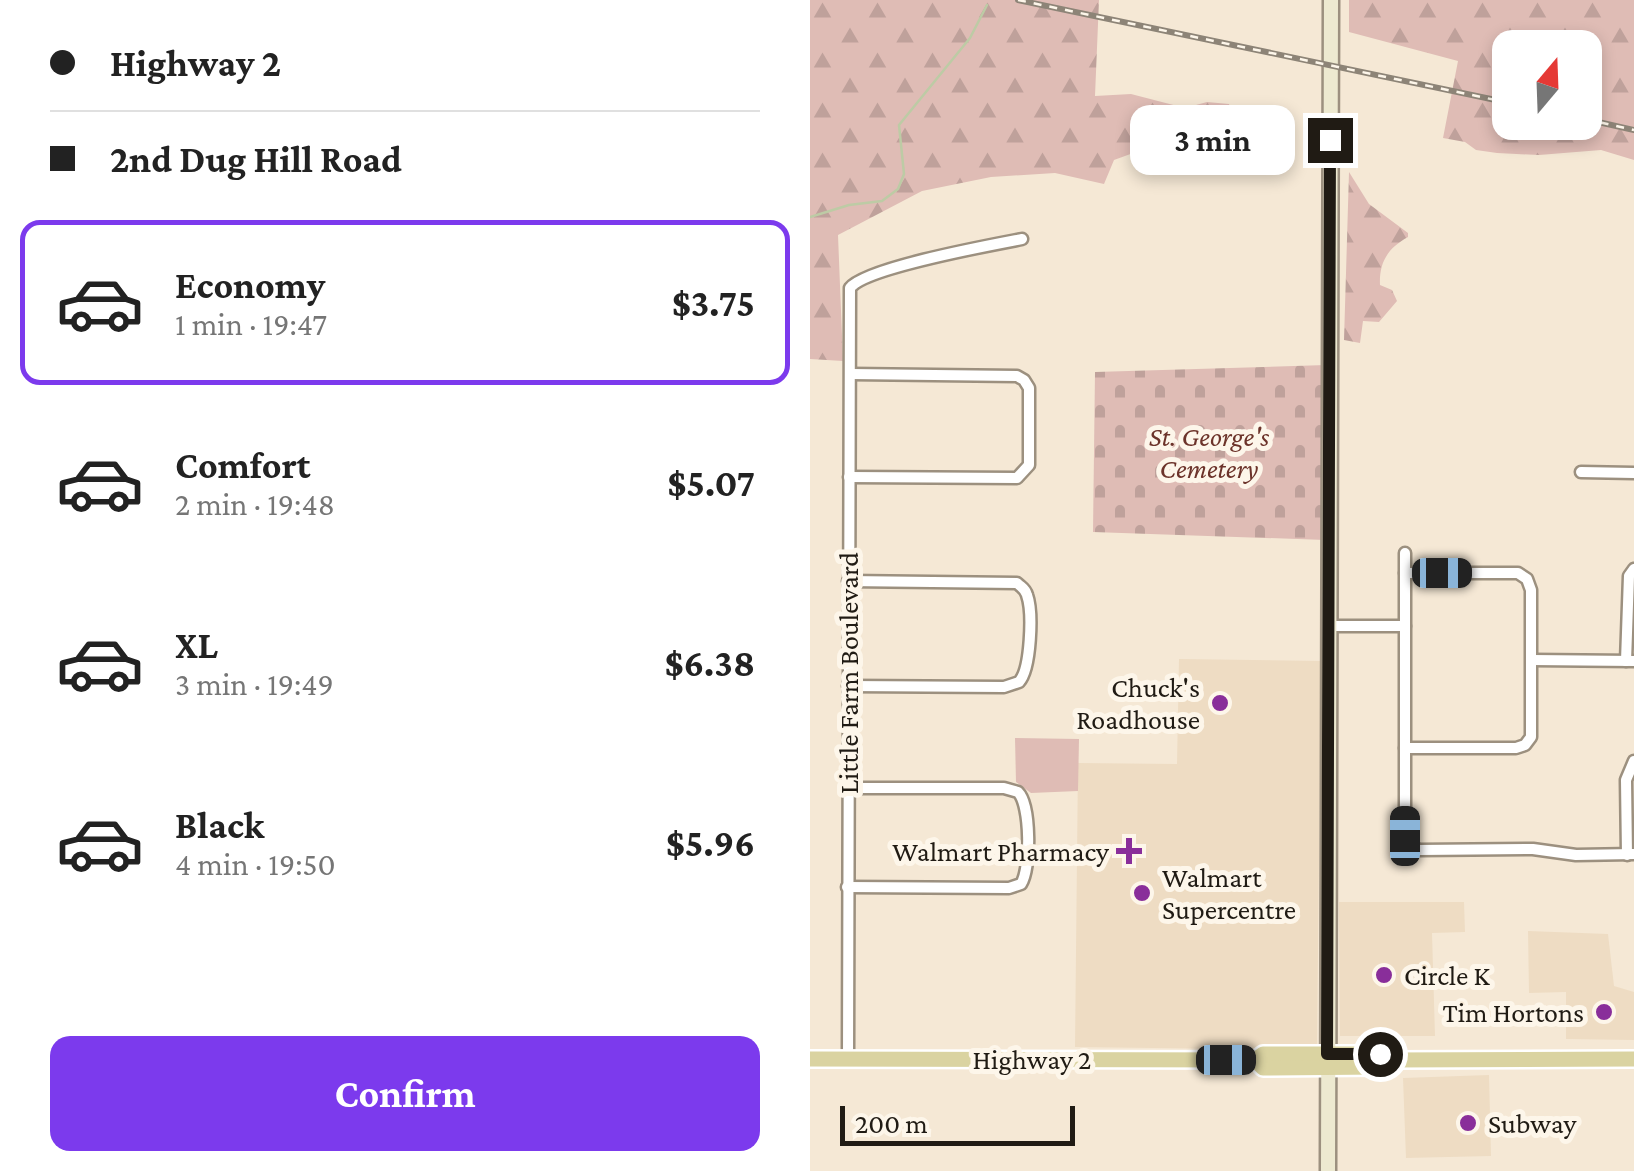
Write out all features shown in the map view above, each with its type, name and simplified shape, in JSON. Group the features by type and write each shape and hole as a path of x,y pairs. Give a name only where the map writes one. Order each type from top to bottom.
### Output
{"main road":[{"name":"Highway 2","path":"810,1058 1254,1060 1263,1068 1327,1061 1380,1067 1388,1060 1634,1059"}],"street":[{"path":"1328,1171 1331,0"},
{"name":"Little Farm Boulevard","path":"848,1058 850,288 860,279 1022,239"},
{"path":"850,478 1017,478 1030,465 1029,388 1017,376 851,374"},
{"path":"1581,472 1634,473"},
{"path":"1404,553 1405,836 1410,844 1419,850 1533,848 1576,855 1631,854 1626,780 1634,760"},
{"path":"1532,660 1630,661 1629,576 1634,569"},
{"path":"1404,573 1518,573 1527,579 1532,590 1531,737 1526,745 1405,748"},
{"path":"848,581 1016,583 1027,593 1028,662 1019,682 1004,687 848,686"},
{"path":"1330,626 1405,626"},
{"path":"847,888 1009,888 1021,884 1027,873 1026,803 1018,792 1004,788 848,788"}],"shaded area":[{"path":"1179,659 1321,661 1317,1050 1075,1047 1078,763 1177,764"},
{"path":"1339,902 1464,902 1465,932 1432,933 1435,1036 1340,1036"},
{"path":"1528,931 1608,934 1614,986 1634,992 1634,1040 1566,1039 1566,992 1529,993"},
{"path":"1489,1075 1491,1156 1406,1158 1403,1078"}],"green space":[{"path":"810,0 1099,0 1095,96 1131,94 1185,108 1207,102 1229,104 1241,143 1243,166 1235,174 1136,152 1114,160 1104,184 1055,173 991,177 922,191 838,235 843,361 810,359"},
{"path":"1349,0 1634,0 1634,160 1601,150 1539,155 1497,153 1443,138 1458,61 1349,32"},
{"path":"1349,172 1369,204 1408,233 1390,251 1381,269 1380,285 1392,290 1397,301 1379,322 1363,321 1360,343 1344,340"},
{"name":"St. George's Cemetery","path":"1326,365 1325,540 1093,532 1095,372"},
{"path":"1015,738 1079,739 1078,791 1031,793 1016,782"}],"waterway":[{"path":"810,217 849,205 882,201 898,189 904,174 899,125 970,38 987,5"}],"railway":[{"path":"1018,0 1492,99"},
{"path":"1602,123 1634,130"}],"place":[{"name":"Chuck's Roadhouse","path":"1220,703"},
{"name":"Walmart Pharmacy","path":"1129,851"},
{"name":"Walmart Supercentre","path":"1142,893"},
{"name":"Circle K","path":"1384,975"},
{"name":"Tim Hortons","path":"1604,1012"},
{"name":"Subway","path":"1468,1123"}],"route":[{"path":"1330,140 1327,1054 1380,1054"}]}
